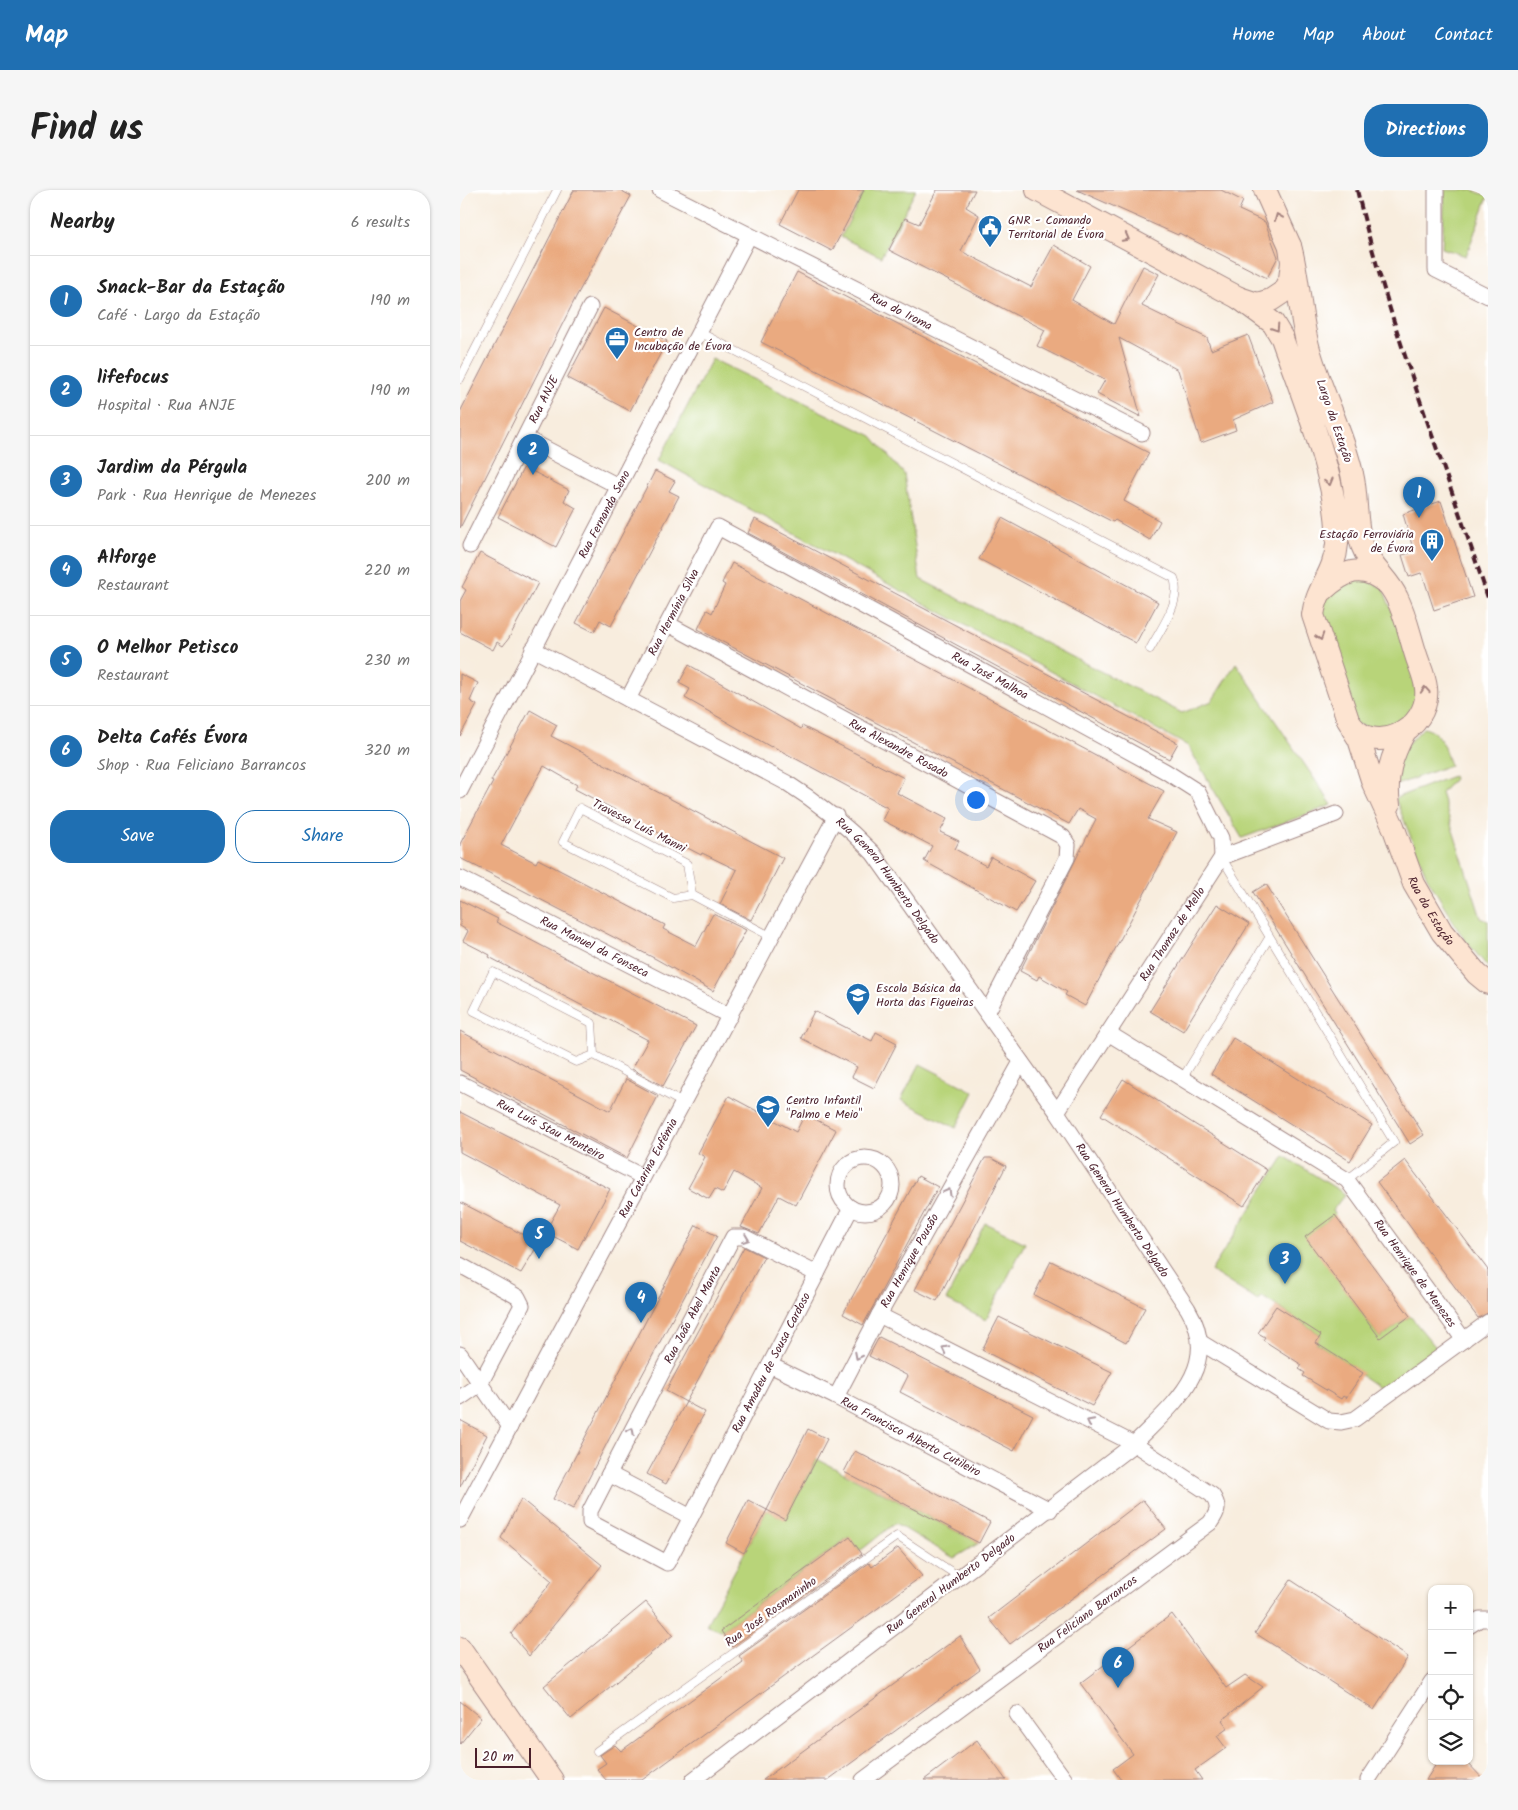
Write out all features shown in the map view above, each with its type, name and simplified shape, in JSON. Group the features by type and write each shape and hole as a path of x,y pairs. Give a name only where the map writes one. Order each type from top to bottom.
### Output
{"street":[{"name":"Rua do Iroma","path":"660,190 1142,433"},
{"path":"1037,190 1239,298 1256,304 1272,300 1283,292 1290,279 1292,262 1290,246 1265,190"},
{"path":"1436,190 1436,270 1488,296"},
{"name":"Rua Fernanda Seno","path":"460,791 750,236"},
{"name":"Largo da Estação","path":"1239,298 1273,323 1282,338 1322,454 1332,495 1337,545 1333,568 1314,605 1313,615 1352,728 1372,737 1387,739 1405,731 1414,724 1422,713 1426,687 1397,597 1368,560 1362,543 1355,511 1352,473 1310,354 1290,246"},
{"name":"Rua ANJE","path":"470,546 590,307"},
{"path":"525,438 618,486"},
{"name":"Rua Hermínia Silva","path":"628,699 718,527"},
{"name":"Rua José Malhoa","path":"718,527 1166,771 1198,792 1221,838 1222,857"},
{"name":"Largo da Estação","path":"1320,592 1344,575 1360,571 1371,572 1391,588"},
{"name":"Rua Alexandre Rosado","path":"668,624 1063,837 1068,845 1067,858 987,1013"},
{"name":"Rua General Humberto Delgado","path":"533,649 786,783 836,816 872,853 1056,1112 1196,1324 1200,1342 1199,1359 1189,1383 1180,1396 1134,1444 961,1578 693,1780"},
{"name":"Rua da Estação","path":"1352,728 1359,739 1374,783 1393,826 1414,884 1442,932 1476,974 1488,983"},
{"name":"Rua da Estação","path":"1393,826 1387,776 1391,760 1405,731"},
{"path":"1222,857 1336,814"},
{"name":"Rua Catarina Eufémia","path":"460,1520 836,816"},
{"name":"Rua Thomaz de Mello","path":"1056,1112 1222,857"},
{"name":"Rua Manuel da Fonseca","path":"460,878 730,1016"},
{"name":"Rua Henrique de Menezes","path":"1108,1033 1347,1180 1464,1340 1382,1401 1355,1419 1341,1422 1329,1421 1200,1342"},
{"name":"Rua Henrique Pousão","path":"1021,1062 879,1315 1134,1444"},
{"name":"Rua Luís Stau Monteiro","path":"460,1083 643,1177"},
{"name":"Rua Amadeu de Sousa Cardoso","path":"692,1517 851,1208"},
{"name":"Rua João Abel Manta","path":"692,1517 667,1563 602,1530 590,1522 588,1517 733,1237 744,1237 817,1274"},
{"path":"460,1265 518,1297 522,1305 480,1384 460,1398"},
{"path":"836,1397 879,1315"},
{"path":"1464,1340 1488,1322"},
{"path":"460,1354 510,1426"},
{"name":"Rua Francisco Alberto Cutileiro","path":"770,1365 836,1397 1050,1510"},
{"name":"Rua Feliciano Barrancos","path":"863,1780 1210,1523 1218,1512 1218,1504 1212,1495 1134,1444"},
{"path":"609,1474 692,1517"},
{"path":"1473,1623 1480,1619 1488,1619"},
{"path":"460,1648 552,1780"},
{"path":"1368,1780 1428,1687"},
{"path":"1017,1714 1065,1780"}],"lane":[{"path":"460,380 557,190"},
{"path":"699,332 1174,578 1178,589 1175,601 1150,649"},
{"name":"Travessa Luís Manni","path":"692,895 687,864 580,808 563,842 673,898 692,895 772,937"},
{"path":"1222,857 1269,938 1394,1142 1347,1180"},
{"path":"1182,1078 1269,938"},
{"path":"594,1055 592,1023 494,972 474,1010 576,1062 594,1055 683,1103"},
{"name":"Rua José Rosmaninho","path":"597,1751 897,1536 961,1578"}],"green space":[{"path":"865,190 916,190 881,257 841,237"},
{"path":"1445,190 1472,190 1488,196 1466,256 1442,248"},
{"path":"712,359 872,436 904,474 920,579 1182,713 1212,701 1236,663 1332,805 1242,838 1188,746 659,460"},
{"path":"1359,577 1383,588 1420,686 1418,705 1390,732 1355,724 1320,607 1325,596"},
{"path":"1423,728 1438,737 1444,747 1450,765 1391,787 1396,756"},
{"path":"1453,776 1454,779 1441,793 1481,918 1488,921 1488,967 1464,939 1427,877 1395,798"},
{"path":"920,1064 974,1092 956,1128 901,1100"},
{"path":"1284,1156 1345,1194 1332,1211 1335,1215 1306,1237 1380,1338 1410,1316 1438,1350 1383,1390 1361,1375 1362,1373 1316,1343 1321,1335 1261,1296 1258,1301 1211,1271"},
{"path":"985,1223 1025,1243 986,1320 946,1300"},
{"path":"817,1459 979,1543 954,1558 895,1523 860,1551 849,1537 721,1631 706,1625 767,1510 785,1519"}],"building":[{"path":"574,190 620,190 631,196 576,297 460,528 460,412"},
{"path":"798,190 864,190 832,251 780,224"},
{"path":"937,190 975,190 966,207 979,215 961,251 1031,287 1054,245 1090,266 1072,300 1114,324 1143,266 1159,274 1142,306 1207,338 1211,350 1248,335 1273,402 1233,420 1236,430 1201,443 1178,370 1119,338 1141,417 1097,394 1105,380 1037,346 1045,330 889,250 905,218 919,224"},
{"path":"1077,190 1221,190 1243,201 1239,210 1265,222 1278,257 1267,278 1179,233 1178,235"},
{"path":"797,272 1149,453 1124,501 1160,521 1150,540 1115,520 1113,522 761,342"},
{"name":"Centro de Incubação de Évora","path":"604,308 667,341 630,411 567,378"},
{"path":"524,467 569,490 564,501 576,508 556,547 498,517"},
{"path":"655,471 675,481 669,491 679,496 611,626 600,620 594,632 576,623"},
{"name":"Estação Ferroviária de Évora","path":"1441,501 1473,597 1434,610 1421,573 1409,577 1402,555 1414,552 1403,514"},
{"path":"1002,518 1158,602 1136,643 979,559"},
{"path":"755,519 1178,743 1169,759 748,533"},
{"path":"480,553 538,583 509,638 503,646 497,642 493,650 460,632 460,601 466,590 462,587"},
{"path":"732,563 1164,791 1148,819 1177,832 1085,1006 1065,995 1067,992 1039,976 1037,980 1020,971 1096,819 1078,809 1069,824 698,629 707,610 712,613 725,585 722,583"},
{"path":"689,665 801,729 802,726 904,778 897,793 947,819 940,832 959,841 955,849 986,866 991,857 1035,881 1016,912 924,861 932,846 882,820 888,808 771,747 685,698 690,689 679,683"},
{"path":"460,674 478,683 470,701 477,705 460,736"},
{"path":"530,710 557,725 551,736 783,858 751,920 720,904 737,870 702,853 701,855 575,789 577,785 544,766 501,845 536,863 538,859 665,925 663,929 696,946 713,914 746,930 713,991 656,959 460,858 460,844 493,782 491,781"},
{"path":"1266,884 1424,1135 1410,1144 1253,892"},
{"path":"460,900 498,919 496,922 696,1026 663,1086 632,1069 648,1040 489,957 490,955 463,941 468,931 460,926"},
{"path":"1217,904 1249,924 1183,1031 1150,1011"},
{"path":"814,1011 872,1041 876,1032 897,1043 874,1088 852,1077 857,1067 801,1038"},
{"path":"460,1031 610,1111 626,1079 658,1096 627,1158 460,1070"},
{"path":"1233,1038 1372,1125 1350,1161 1211,1074"},
{"path":"1123,1079 1267,1170 1244,1206 1101,1115"},
{"name":"Centro Infantil \"Palmo e Meio\"","path":"729,1096 796,1132 805,1114 836,1130 796,1205 779,1196 759,1234 741,1227 762,1188 734,1172 723,1193 715,1189 709,1199 688,1188 705,1157 698,1153"},
{"path":"460,1112 610,1189 578,1249 545,1232 560,1205 460,1152"},
{"path":"985,1158 991,1158 1006,1166 937,1301 915,1290"},
{"path":"1405,1160 1488,1270 1488,1313 1478,1318 1377,1182"},
{"path":"918,1176 938,1187 863,1325 843,1314"},
{"path":"460,1202 539,1243 521,1273 460,1241"},
{"path":"1335,1215 1410,1316 1380,1338 1305,1237"},
{"path":"696,1225 717,1236 573,1509 553,1499"},
{"path":"744,1247 764,1257 686,1402 666,1391"},
{"path":"1051,1261 1145,1308 1126,1343 1034,1295"},
{"path":"1276,1306 1321,1335 1316,1343 1363,1373 1346,1398 1343,1396 1341,1399 1303,1376 1305,1373 1299,1369 1302,1365 1263,1340 1265,1337 1258,1333"},
{"path":"999,1317 1112,1372 1092,1406 982,1350"},
{"path":"879,1337 1033,1415 1014,1451 900,1392 908,1376 869,1356"},
{"path":"686,1402 705,1412 666,1484 647,1474"},
{"path":"460,1420 487,1435 460,1487"},
{"path":"808,1429 827,1439 785,1520 767,1510"},
{"path":"855,1451 990,1522 979,1543 844,1472"},
{"path":"521,1499 602,1565 529,1656 511,1634 552,1581 501,1538"},
{"path":"748,1500 767,1510 744,1553 726,1543"},
{"path":"1143,1500 1166,1529 1010,1644 989,1618"},
{"path":"850,1537 862,1554 732,1647 721,1631"},
{"path":"898,1548 922,1576 642,1780 606,1780 597,1769 606,1763 600,1755 615,1745 621,1751 743,1662 739,1656 869,1563 872,1567"},
{"path":"1291,1580 1408,1657 1374,1710 1255,1633"},
{"path":"646,1602 673,1635 571,1719 544,1686"},
{"path":"1172,1614 1226,1688 1245,1675 1263,1687 1222,1720 1228,1728 1217,1736 1226,1748 1195,1770 1202,1780 1121,1780 1113,1769 1133,1754 1080,1683"},
{"path":"960,1636 980,1669 828,1780 763,1780"},
{"path":"460,1701 481,1718 460,1744"},
{"path":"977,1740 1006,1780 924,1780"},
{"path":"1435,1765 1470,1765 1484,1780 1426,1780"}],"railway":[{"path":"1357,190 1370,242 1401,345 1488,598"}],"place":[{"name":"GNR - Comando Territorial de Évora","path":"990,248"},
{"name":"Centro de Incubação de Évora","path":"617,360"},
{"name":"lifefocus","path":"533,475"},
{"name":"Snack-Bar da Estação","path":"1419,518"},
{"name":"Estação Ferroviária de Évora","path":"1432,562"},
{"name":"Escola Básica da Horta das Figueiras","path":"858,1016"},
{"name":"Centro Infantil \"Palmo e Meio\"","path":"768,1128"},
{"name":"O Melhor Petisco","path":"539,1259"},
{"name":"Jardim da Pérgula","path":"1285,1284"},
{"name":"Alforge","path":"641,1323"},
{"name":"Delta Cafés Évora","path":"1118,1688"}]}
